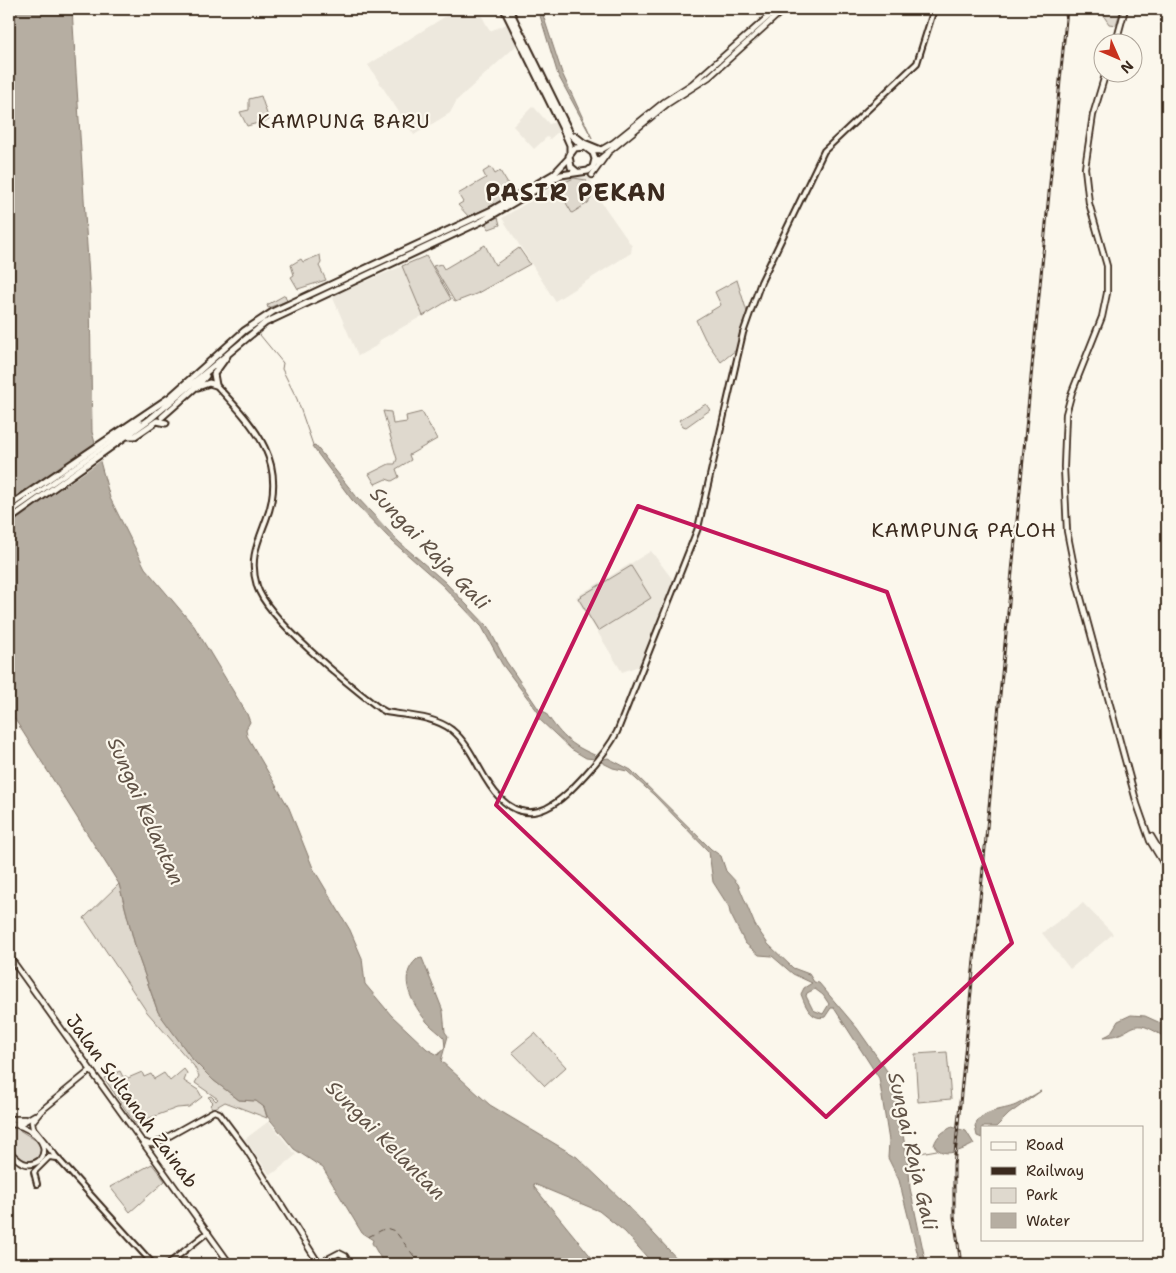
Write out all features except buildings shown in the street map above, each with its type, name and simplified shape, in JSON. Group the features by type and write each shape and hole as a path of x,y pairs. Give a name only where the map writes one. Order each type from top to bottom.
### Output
{"highway":[{"path":"504,9 562,126 570,145 571,167 577,172"},
{"path":"115,439 214,366 264,323 482,221 562,175 588,171 594,163 594,156 591,150 573,139 509,9"},
{"path":"569,130 581,141 601,150"},
{"path":"128,436 238,332 287,304 494,209 554,174 575,148 582,146"},
{"path":"160,404 188,383 244,331 258,321"},
{"path":"196,387 206,383 216,385 214,374 230,351"},
{"path":"162,417 196,387 214,366"},
{"path":"9,506 156,410"},
{"path":"9,520 108,443 128,436 135,436 157,421 166,423"}],"main road":[{"path":"591,150 601,150 620,138 664,102 706,73 777,9"},
{"path":"592,175 605,156 667,104 709,77 784,9"},
{"path":"1119,32 1125,9"},
{"path":"1103,82 1092,115 1085,168 1089,203 1107,266 1108,293 1102,318 1072,392 1066,414 1066,502 1070,550 1078,587 1144,824 1157,855 1167,870"},
{"path":"594,163 622,142"},
{"path":"9,513 115,439"},
{"path":"1144,824 1166,861"},
{"name":"Jalan Sultanah Zainab","path":"9,956 230,1264"},
{"path":"15,1124 23,1122 41,1110 92,1070"},
{"path":"41,1110 33,1119 32,1126 54,1154"},
{"path":"156,1159 151,1149 155,1144 214,1111 218,1112 246,1149 318,1264 339,1253 345,1256 350,1264"},
{"path":"9,1122 31,1117"},
{"path":"9,1122 40,1140 44,1153 40,1160 33,1164 21,1163 9,1151"},
{"path":"142,1140 148,1144 155,1144"}],"street":[{"path":"216,385 249,421 261,438 271,461 274,482 271,503 254,553 254,572 259,592 275,613 314,654 341,678 386,712 433,720 451,729 465,744 494,791 507,804 514,808 532,812 551,808 570,792 599,759 617,732 695,537 743,333 761,282 824,151 917,63 934,9"},
{"path":"40,1140 152,1264"},
{"path":"37,1184 33,1175 35,1170 49,1158 59,1159"},
{"path":"168,1264 208,1232"}],"highlighted area":[{"path":"638,506 887,592 1012,943 826,1117 496,805"}],"shaded area":[{"path":"457,9 478,9 490,31 507,24 517,43 515,47 457,100 450,113 414,135 368,65"},
{"path":"533,106 549,124 556,122 560,130 550,139 547,137 534,149 513,126"},
{"path":"589,175 597,196 632,246 631,253 555,301 502,218 566,179"},
{"path":"426,256 452,299 380,340 378,345 358,356 333,298 334,295"},
{"path":"651,551 676,584 642,665 622,672 576,597"},
{"path":"1083,903 1113,934 1070,969 1042,933"},
{"path":"269,1121 296,1155 274,1173 269,1174 245,1139"}],"green space":[{"path":"1099,9 1121,9 1116,25 1109,24"},
{"path":"261,96 269,120 247,126 240,112 249,110 249,99"},
{"path":"491,167 495,174 500,171 514,194 469,217 458,205 463,202 458,194 486,178 483,172"},
{"path":"574,178 586,180 591,198 588,203 572,213 556,186"},
{"path":"498,217 500,225 489,229 485,223"},
{"path":"485,245 495,265 519,248 530,264 476,294 455,302 433,266 441,264 444,269"},
{"path":"320,255 321,263 319,266 326,280 298,289 291,277 294,275 291,265 301,259 303,262"},
{"path":"426,256 451,299 423,316 402,266"},
{"path":"737,280 747,312 736,350 721,362 705,339 696,320 721,305 715,292"},
{"path":"285,295 287,301 268,308 267,305"},
{"path":"706,404 710,410 686,427 683,426 679,420"},
{"path":"383,411 391,412 393,424 407,422 406,416 422,412 437,439 409,455 411,460 396,469 399,477 392,481 386,479 375,484 369,474 389,464 395,464 397,459"},
{"path":"631,566 651,598 598,631 578,598"},
{"path":"119,884 137,953 158,1012 213,1080 239,1100 256,1101 264,1107 267,1118 225,1102 213,1109 210,1105 213,1102 208,1097 211,1096 216,1101 218,1099 195,1083 199,1076 194,1066 147,1012 84,918"},
{"path":"535,1033 566,1067 545,1086 512,1052"},
{"path":"947,1052 951,1099 918,1102 915,1054"},
{"path":"184,1069 187,1073 184,1081 198,1090 202,1097 189,1107 177,1108 147,1119 149,1125 140,1131 104,1078 120,1071 123,1077 126,1076 128,1078 142,1072 144,1077 151,1074 154,1079 164,1073 170,1081"},
{"path":"13,1126 40,1143 39,1155 33,1161 25,1162 21,1160 9,1147 9,1127"},
{"path":"152,1164 165,1181 130,1212 110,1187"},
{"path":"338,1257 342,1258 347,1264 323,1264"}],"water":[{"name":"Sungai Kelantan","path":"9,9 72,9 90,293 92,432 110,498 145,568 194,626 247,714 250,722 246,729 247,736 289,808 313,868 350,930 362,958 365,984 391,1015 427,1049 438,1055 445,1047 441,1061 490,1105 577,1157 627,1205 682,1264 653,1264 625,1232 599,1211 534,1184 534,1187 597,1264 384,1264 372,1243 373,1240 362,1233 323,1168 294,1149 267,1116 264,1107 256,1101 239,1100 213,1080 193,1060 158,1012 137,953 119,884 9,710"},
{"path":"538,9 541,9 562,73 592,138 558,75"},
{"path":"315,445 356,496 399,542 445,582 488,627 506,661 540,711 545,712 564,736 576,746 604,759 608,758 631,770 711,849 721,856 726,871 738,884 755,925 768,944 793,968 809,974 814,982 819,983 857,1028 894,1081 909,1170 910,1188 926,1264 920,1264 899,1180 888,1158 889,1141 879,1078 834,1008 831,1008 825,1017 816,1017 809,1011 801,994 804,988 812,983 793,974 772,956 759,955 745,943 730,913 729,907 713,882 709,852 654,795 627,771 613,768 595,759 586,758 571,749 539,719 538,712 502,664 482,627 442,585 393,542 352,500 312,446","holes":["815,989 823,995 829,1004 823,1014 813,1010 806,996 807,993"]},
{"path":"422,958 443,1011 445,1032 448,1036 445,1047 444,1038 422,1015 409,991 408,974 411,966 417,959"},
{"path":"1131,1015 1145,1016 1167,1026 1167,1039 1154,1031 1138,1026 1115,1036 1104,1037 1110,1034 1118,1021"},
{"path":"1041,1091 1009,1114 997,1126 981,1126 981,1138 977,1136 975,1126 982,1116 1016,1105"},
{"path":"952,1127 966,1131 974,1144 964,1149 947,1153 938,1150 934,1145 937,1139"}],"pier":[{"path":"97,443 102,460 9,525 9,504"}],"waterway":[{"name":"Sungai Raja Gali","path":"260,335 283,363 282,369 297,399 313,445"},
{"path":"909,1155 937,1150"}],"ferry route":[{"path":"368,1237 386,1228 395,1231 420,1264"}],"railway":[{"path":"961,1264 954,1217 954,1165 1067,9"}],"district":[{"name":"KAMPUNG BARU","path":"344,121"},
{"name":"PASIR PEKAN","path":"576,193"},
{"name":"KAMPUNG PALOH","path":"964,530"}]}
